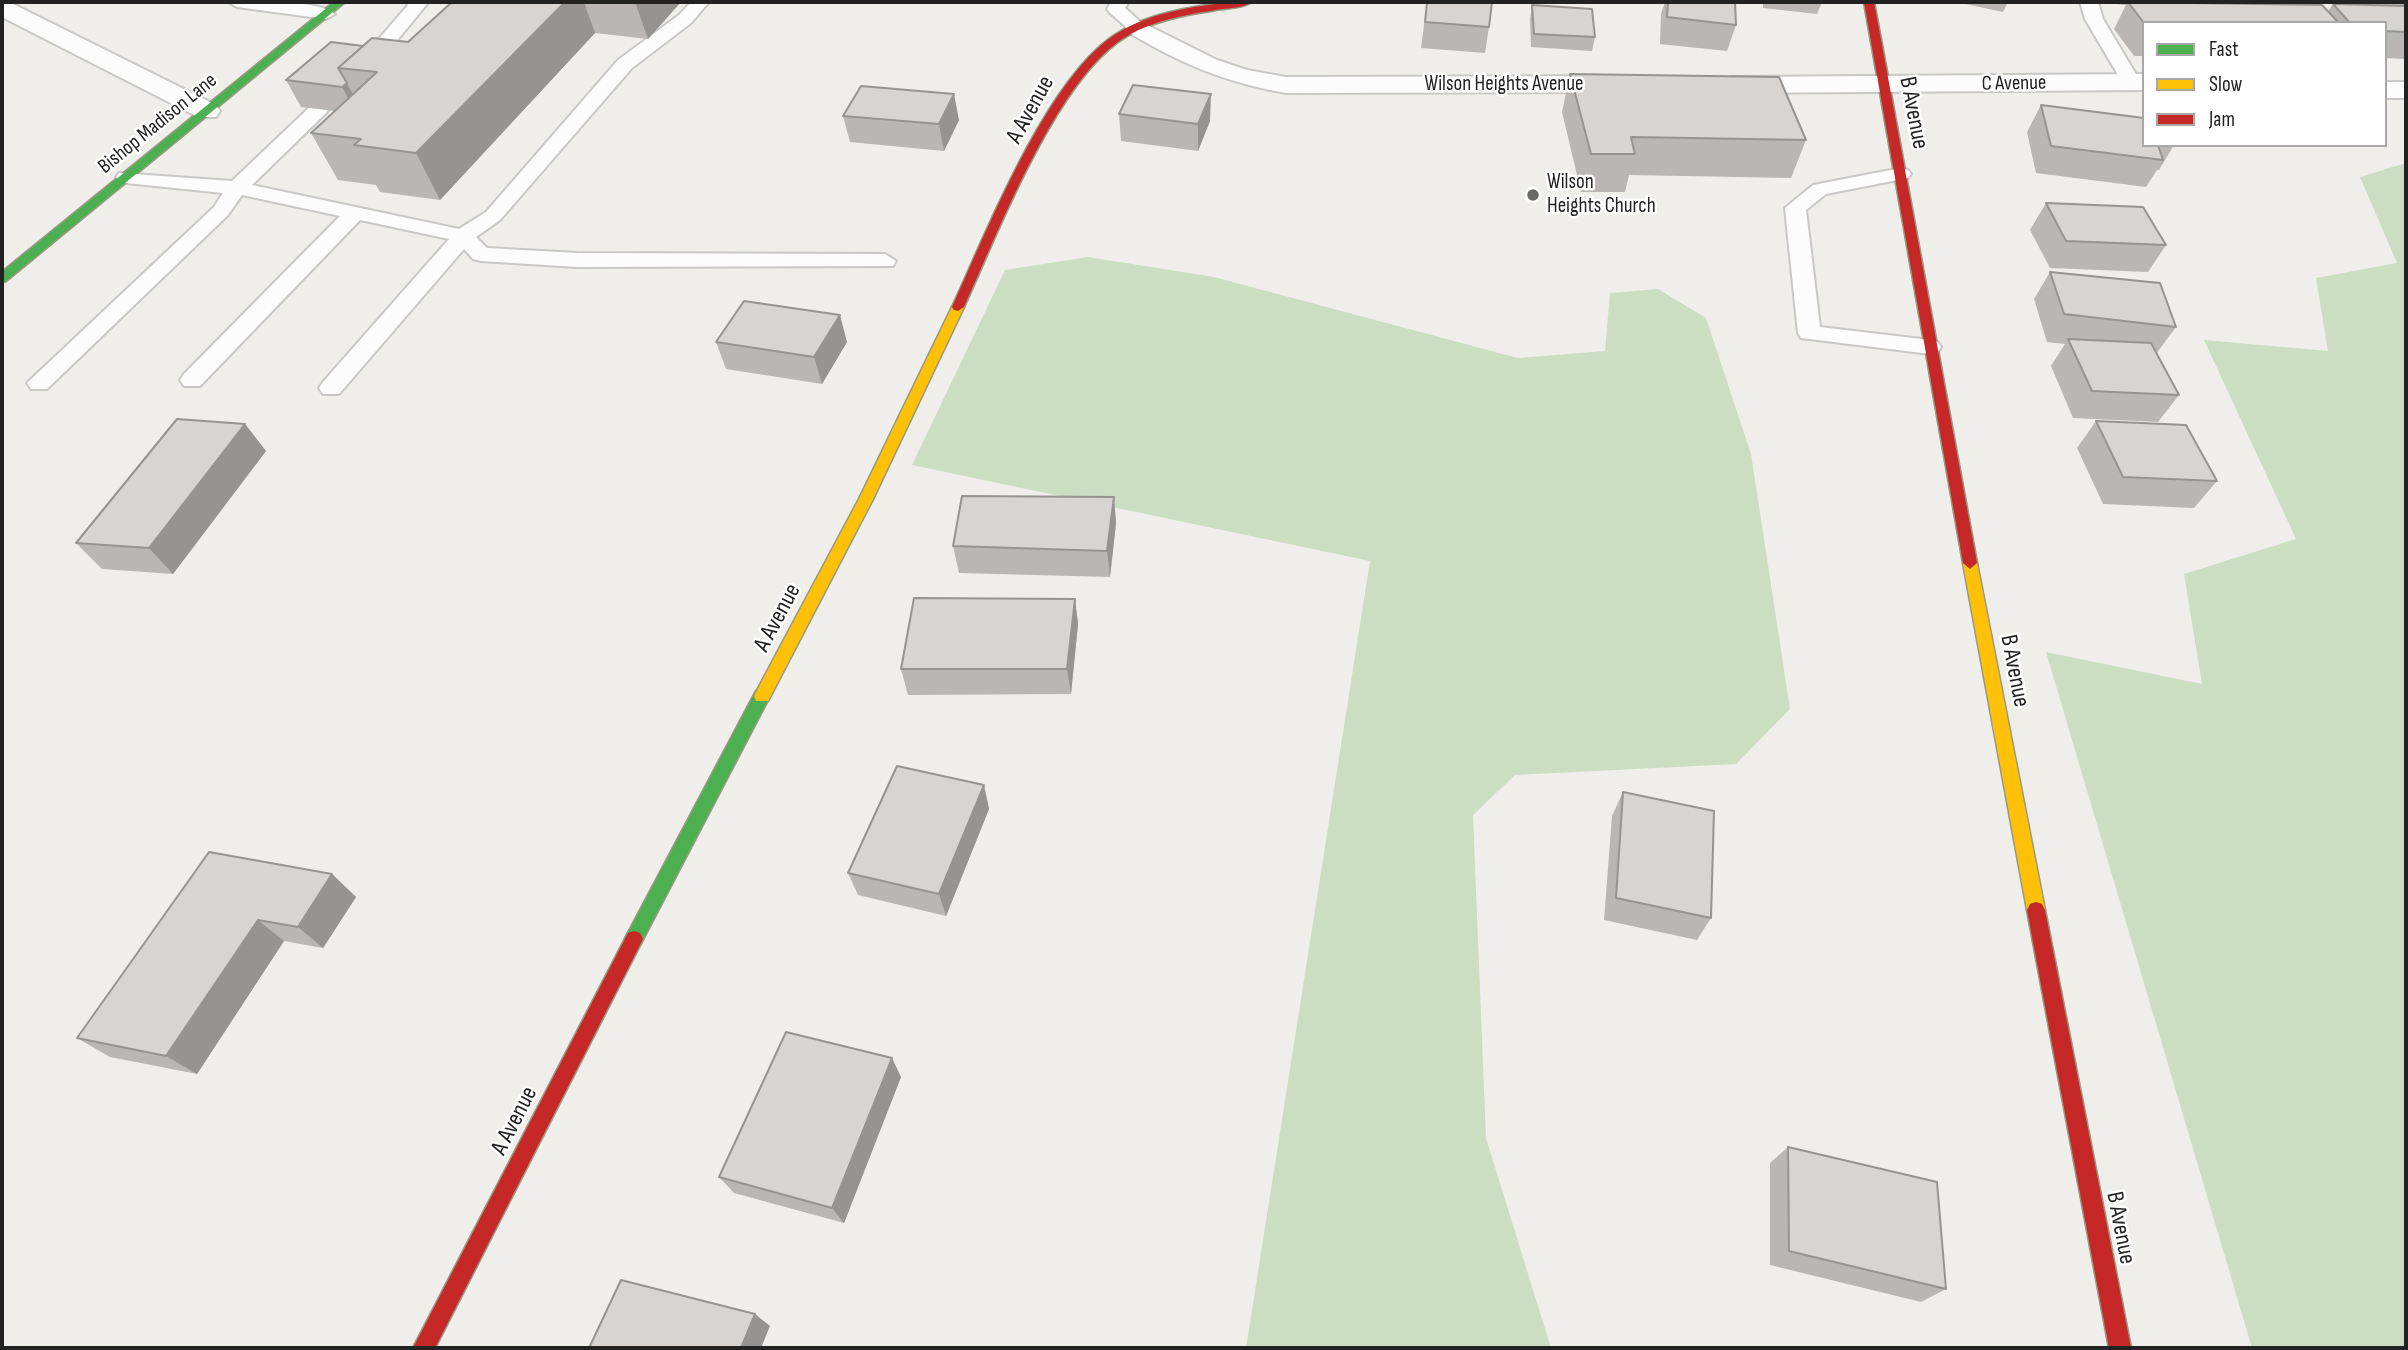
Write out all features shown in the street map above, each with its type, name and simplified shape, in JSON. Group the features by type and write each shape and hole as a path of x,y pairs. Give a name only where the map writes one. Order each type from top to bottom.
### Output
{"street":[{"name":"Bishop Madison Lane","path":"2,278 340,2"},
{"name":"A Avenue","path":"424,1348 649,909 866,499 1032,154 1086,62 1111,41 1137,27 1188,12 1247,2"},
{"name":"B Avenue","path":"1869,2 1930,347 2120,1348"},
{"path":"2,8 206,111"},
{"name":"Wilson Heights Avenue","path":"1137,27 1208,68 1245,79 1286,85 1637,85"},
{"name":"C Avenue","path":"1884,86 2138,82"},
{"path":"1706,85 1884,86"},
{"path":"2387,90 2406,90"}],"lane":[{"path":"237,2 326,13"},
{"path":"363,71 418,4 415,2"},
{"path":"331,388 463,236 493,216 625,64 685,19 700,2"},
{"path":"1120,2 1116,9 1137,27"},
{"path":"2089,2 2094,19 2138,82"},
{"path":"39,383 220,211 237,188 319,109"},
{"path":"1901,174 1820,189 1795,208 1809,333 1930,347"},
{"path":"126,177 237,188 463,236 481,254 577,260 885,261"},
{"path":"192,380 355,213"}],"green space":[{"path":"2406,163 2406,1348 2252,1348 2046,652 2202,684 2184,574 2296,539 2204,340 2328,351 2316,278 2397,263 2360,177"},
{"path":"1088,257 1214,277 1518,358 1605,351 1610,293 1658,289 1706,318 1751,454 1790,709 1736,764 1515,775 1473,815 1486,1138 1551,1348 1246,1348 1370,561 912,465 1005,270"}],"building":[{"path":"452,2 565,2 416,153 354,145 361,139 311,133 377,72 338,68 372,38 408,42"},
{"path":"1427,2 1492,2 1489,27 1425,22"},
{"path":"1668,2 1735,2 1736,25 1667,17"},
{"path":"2128,2 2322,5 2337,21 2142,21"},
{"path":"2333,4 2406,6 2406,32 2387,31 2387,21 2348,21"},
{"path":"1532,5 1592,9 1595,37 1534,34"},
{"path":"331,42 363,46 338,68 347,83 342,87 286,80"},
{"path":"1570,74 1779,77 1806,140 1631,137 1635,154 1591,154"},
{"path":"1133,85 1211,94 1198,124 1119,114"},
{"path":"861,86 954,94 939,124 843,116"},
{"path":"2041,105 2142,118 2142,147 2159,147 2163,160 2051,146"},
{"path":"2046,203 2143,207 2166,245 2066,241"},
{"path":"2050,272 2160,283 2176,327 2064,314"},
{"path":"744,301 840,315 814,357 716,342"},
{"path":"2068,339 2151,343 2179,395 2092,391"},
{"path":"177,419 245,424 149,548 76,543"},
{"path":"2096,421 2186,425 2217,481 2123,477"},
{"path":"962,496 1114,497 1107,551 953,546"},
{"path":"914,598 1075,599 1067,669 901,669"},
{"path":"897,766 984,785 939,894 848,873"},
{"path":"1623,792 1714,811 1711,918 1616,898"},
{"path":"209,852 332,874 298,927 258,920 166,1056 77,1038"},
{"path":"786,1032 892,1058 832,1208 719,1177"},
{"path":"1788,1147 1937,1182 1946,1289 1789,1251"},
{"path":"621,1280 755,1314 741,1348 589,1348"}],"traffic: fast":[{"path":"2,278 340,2"},
{"path":"634,939 762,696"}],"traffic: slow":[{"path":"762,696 866,499 958,307"},
{"path":"1970,563 2036,910"}],"traffic: jam":[{"path":"958,307 1045,127 1088,64 1110,42 1141,25 1194,10 1247,2"},
{"path":"1869,2 1970,563"},
{"path":"2036,910 2120,1348"},
{"path":"424,1348 634,939"}],"place":[{"name":"Wilson Heights Church","path":"1533,195"}]}
